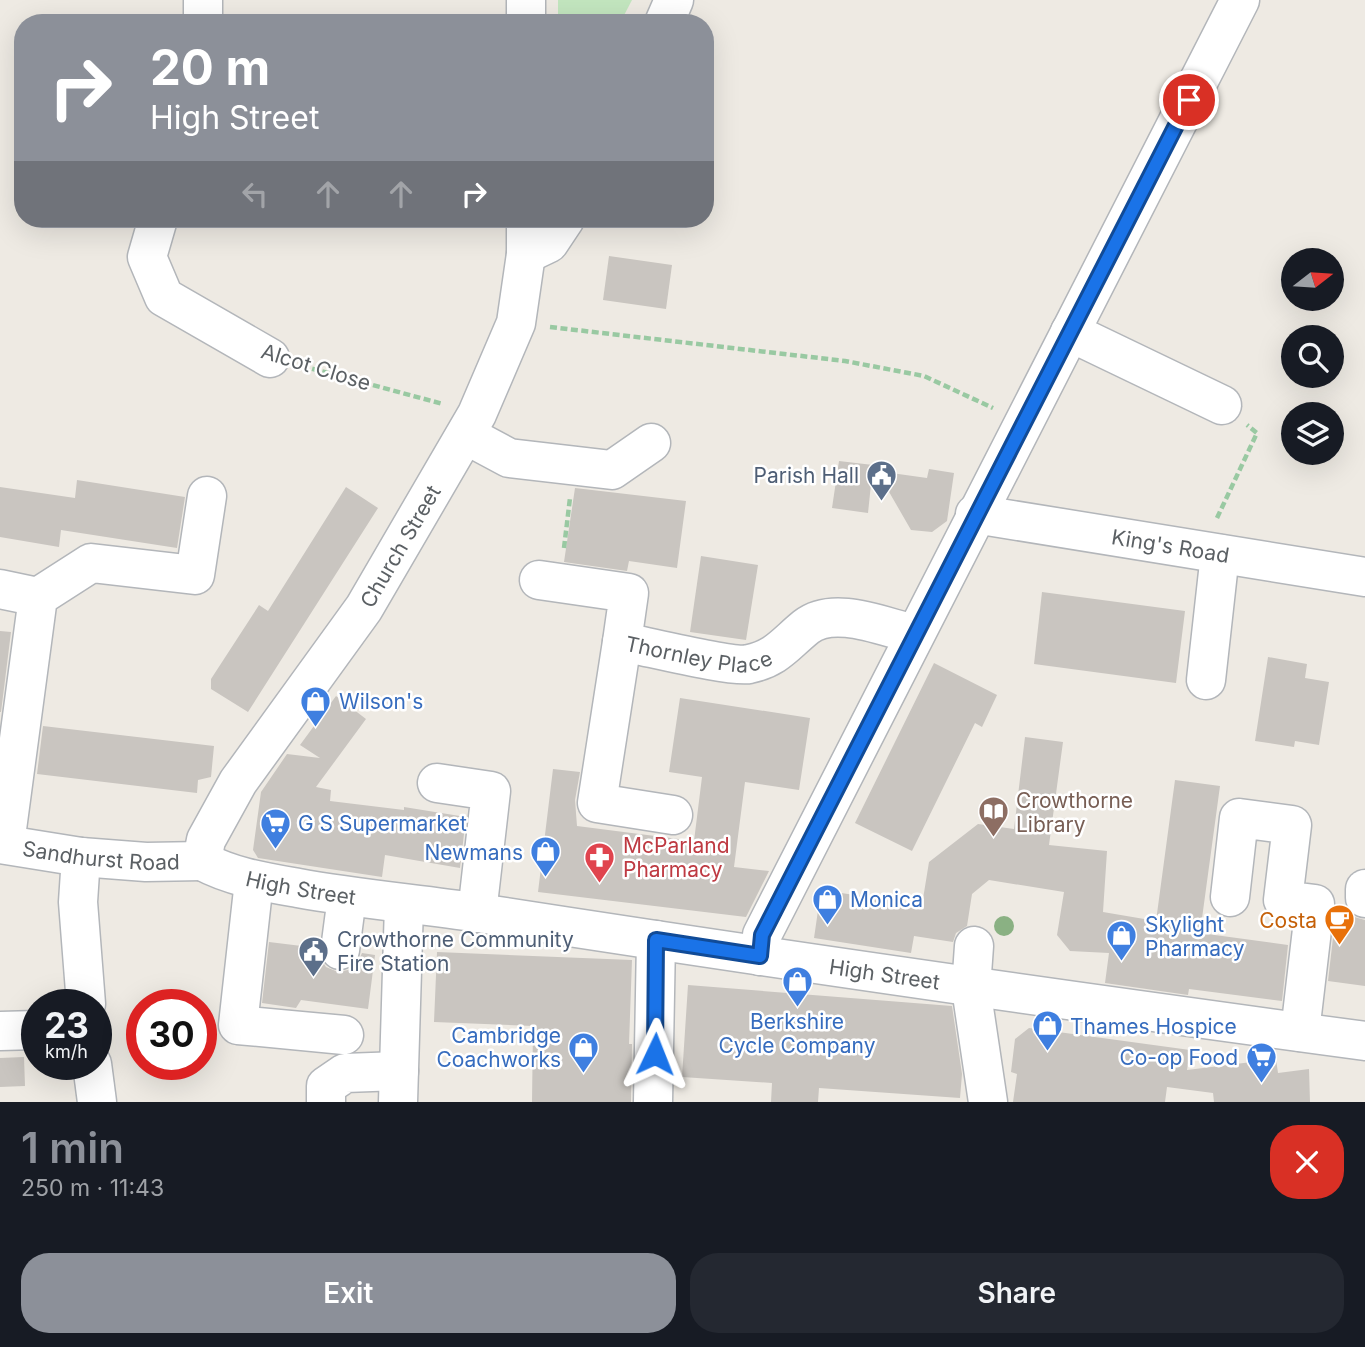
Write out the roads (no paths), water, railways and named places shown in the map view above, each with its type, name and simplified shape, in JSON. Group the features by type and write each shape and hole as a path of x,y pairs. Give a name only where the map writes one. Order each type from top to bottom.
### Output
{"street":[{"path":"760,956 762,935 1070,332 1234,2"},
{"name":"Alcot Close","path":"155,228 147,257 164,297 270,358"},
{"name":"Church Street","path":"202,861 206,840 238,782 364,608 471,425 516,323 526,237 549,243 559,228"},
{"path":"1070,332 1222,405"},
{"path":"471,425 509,458 612,470 651,443"},
{"path":"0,589 38,597 91,563 195,575 207,496"},
{"name":"King's Road","path":"975,514 1365,577"},
{"path":"1206,680 1211,552"},
{"path":"550,581 629,593 622,642"},
{"path":"2,844 38,597"},
{"name":"Thornley Place","path":"673,815 597,803 622,642 746,665 778,654 808,626 821,618 842,617 914,634"},
{"path":"437,783 491,791 477,913"},
{"path":"1230,897 1239,818 1292,825 1283,900 1315,904 1300,1032"},
{"name":"Sandhurst Road","path":"2,844 81,857 146,862 202,861"},
{"path":"81,857 78,902 85,989"},
{"name":"High Street","path":"202,861 221,872 254,881 347,897 477,913 971,988 1365,1041"},
{"path":"254,881 238,1025 344,1035"},
{"path":"1365,889 1365,898"},
{"path":"340,950 347,897"},
{"path":"326,1102 327,1086 345,1073 399,1086 404,905"},
{"path":"653,1102 656,940"},
{"path":"974,946 971,988 988,1102"},
{"path":"0,1031 21,1030"},
{"path":"94,1080 97,1102"}],"place":[{"name":"Parish Hall","path":"882,502"},
{"name":"Wilson's","path":"316,728"},
{"name":"Crowthorne Library","path":"993,839"},
{"name":"G S Supermarket","path":"275,850"},
{"name":"Newmans","path":"546,879"},
{"name":"McParland Pharmacy","path":"600,884"},
{"name":"Monica","path":"827,926"},
{"name":"Costa","path":"1340,947"},
{"name":"Skylight Pharmacy","path":"1122,963"},
{"name":"Crowthorne Community Fire Station","path":"314,978"},
{"name":"Berkshire Cycle Company","path":"797,1008"},
{"name":"Thames Hospice","path":"1047,1053"},
{"name":"Cambridge Coachworks","path":"584,1074"},
{"name":"Co-op Food","path":"1261,1084"}]}
